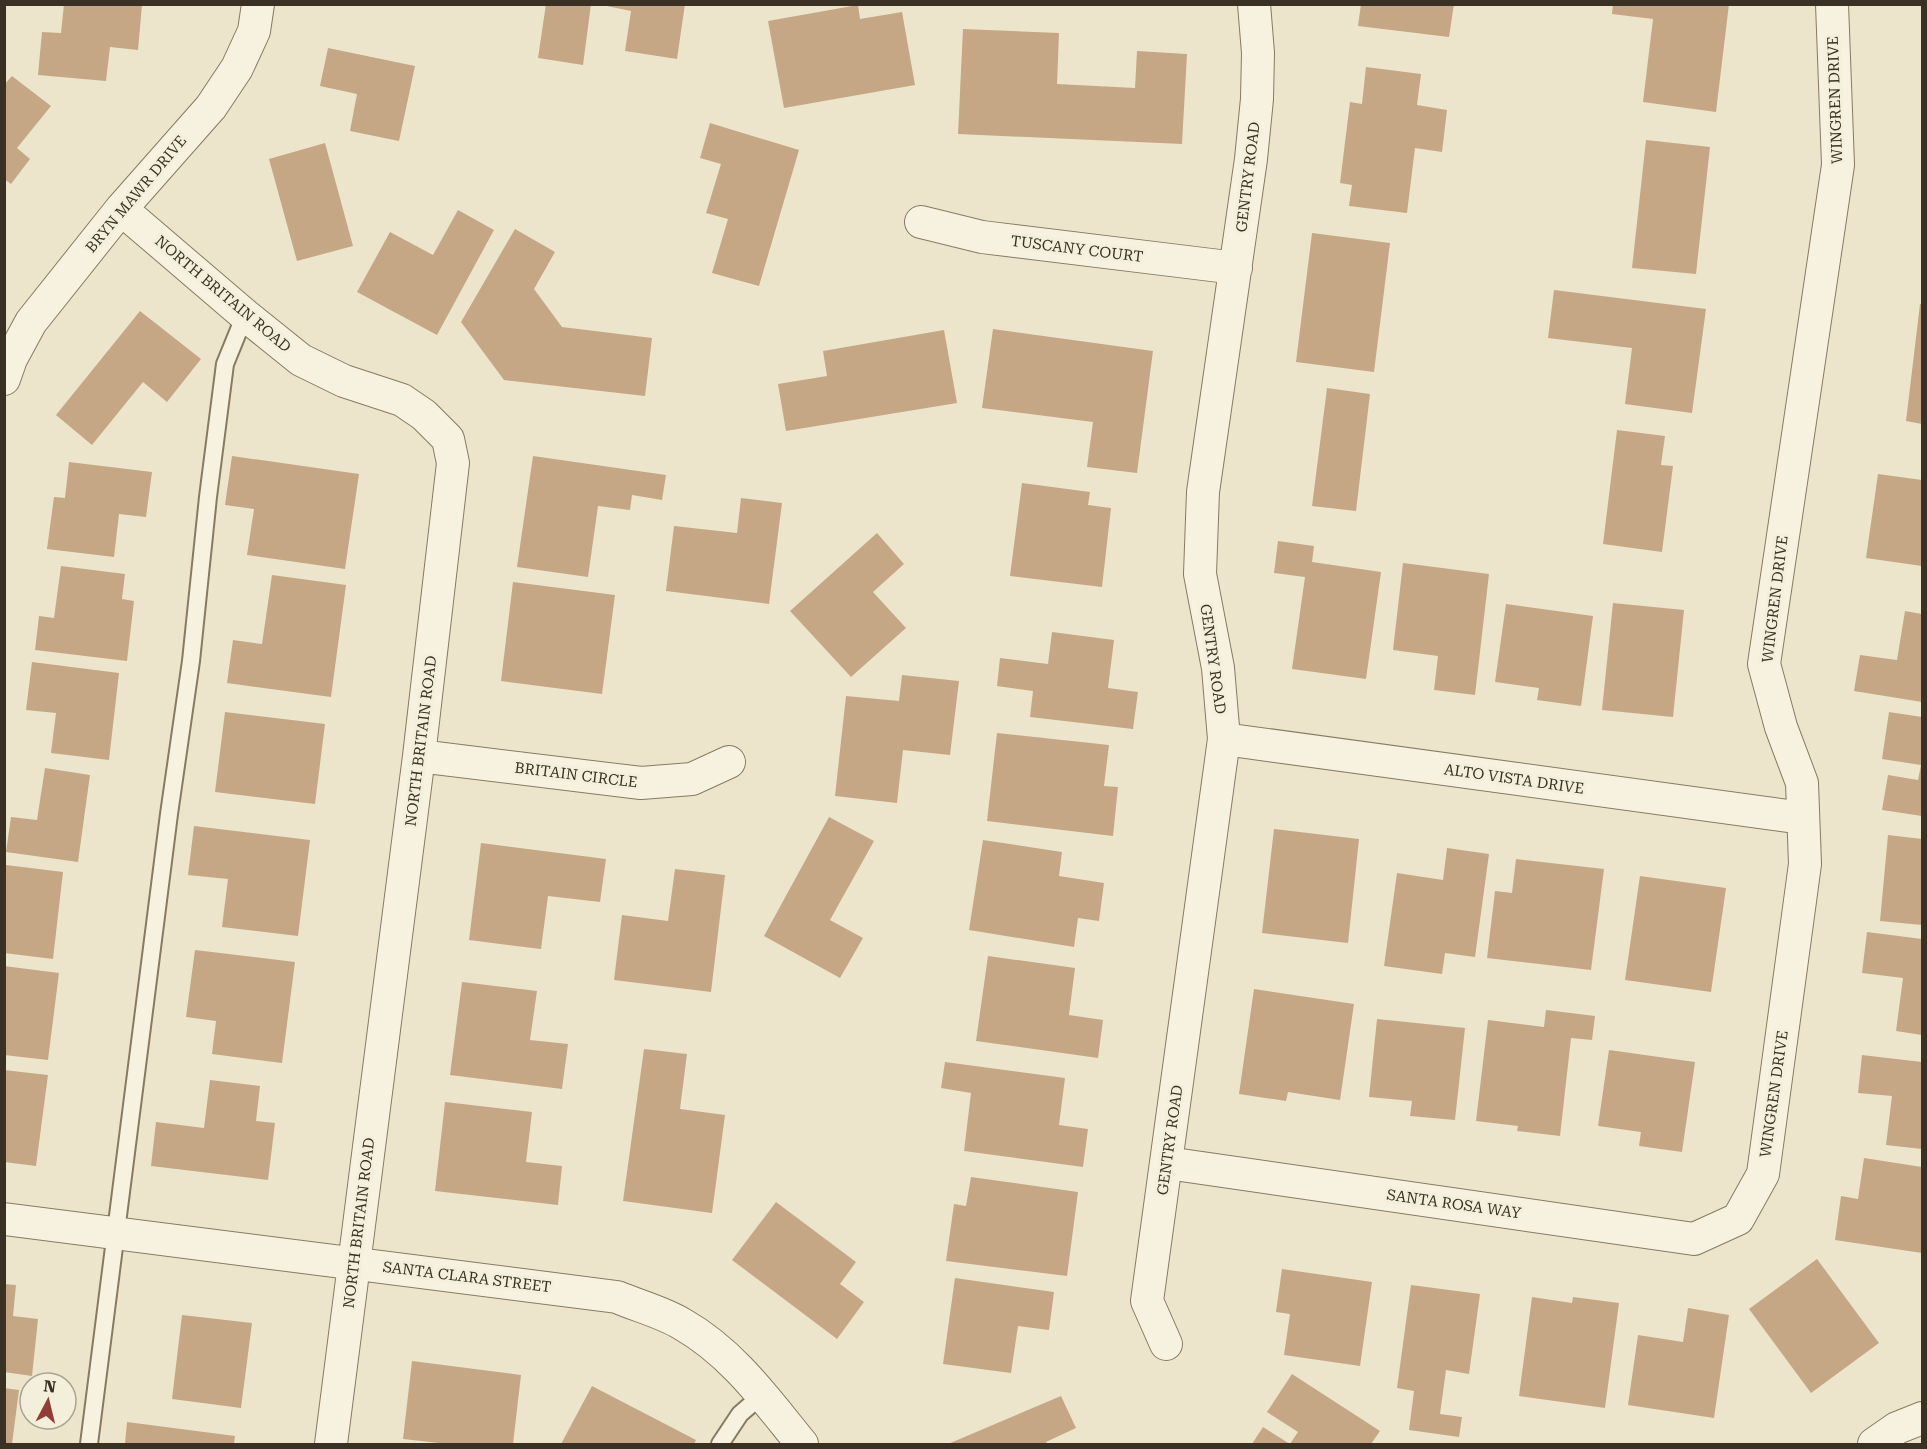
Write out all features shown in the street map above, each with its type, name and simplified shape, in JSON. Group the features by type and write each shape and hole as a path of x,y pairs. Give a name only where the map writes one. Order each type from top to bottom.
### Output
{"street":[{"name":"BRYN MAWR DRIVE","path":"4,379 11,359 31,322 121,209 211,107 237,68 254,31 258,4"},
{"name":"GENTRY ROAD","path":"1166,1344 1147,1301 1224,739 1218,668 1200,574 1203,492 1251,159 1257,99 1258,53 1254,4"},
{"name":"WINGREN DRIVE","path":"1738,1219 1763,1174 1805,864 1802,783 1781,727 1764,664 1838,165 1832,4"},
{"name":"NORTH BRITAIN ROAD","path":"121,209 245,315 302,360 344,381 402,400 424,415 448,439 453,464 419,756 331,1444"},
{"name":"TUSCANY COURT","path":"921,222 982,237 1236,268"},
{"name":"ALTO VISTA DRIVE","path":"1224,739 1803,818"},
{"name":"BRITAIN CIRCLE","path":"419,756 641,783 692,779 729,762"},
{"name":"SANTA ROSA WAY","path":"1167,1163 1694,1239 1738,1219"},
{"name":"SANTA CLARA STREET","path":"4,1219 617,1297 680,1322 711,1342 744,1373 802,1444"},
{"path":"1874,1444 1897,1428 1923,1418"}],"lane":[{"path":"88,1444 191,662 208,497 225,364 245,315"},
{"path":"720,1444 740,1414 762,1395"}],"building":[{"path":"64,4 142,5 138,50 110,47 106,81 38,75 42,32 61,33"},
{"path":"546,4 591,4 583,65 538,58"},
{"path":"597,4 685,4 677,59 625,51 631,11"},
{"path":"1361,4 1454,4 1449,37 1358,26"},
{"path":"1613,4 1729,4 1716,112 1643,102 1653,19 1612,14"},
{"path":"858,5 860,19 902,12 915,85 784,108 768,21"},
{"path":"963,29 1059,33 1057,84 1135,88 1137,51 1187,54 1182,144 958,134"},
{"path":"328,48 415,66 399,141 350,131 357,94 320,86"},
{"path":"1366,67 1421,74 1417,105 1447,110 1442,152 1415,148 1407,213 1349,206 1352,185 1340,183 1350,102 1362,104"},
{"path":"12,76 51,106 17,148 30,159 11,184 4,179 4,85"},
{"path":"710,123 799,150 759,286 712,273 728,219 706,213 721,164 700,158"},
{"path":"1646,140 1710,147 1696,274 1632,268"},
{"path":"325,143 353,246 297,261 269,159"},
{"path":"458,210 494,230 437,335 357,292 390,232 433,255"},
{"path":"515,229 555,252 534,289 562,327 652,338 645,396 504,380 461,322"},
{"path":"1312,233 1390,243 1374,372 1296,362"},
{"path":"1554,290 1706,309 1692,413 1625,404 1632,348 1548,338"},
{"path":"1920,304 1922,304 1922,424 1906,421"},
{"path":"140,311 201,359 167,402 143,382 92,445 56,415"},
{"path":"993,329 1153,351 1137,473 1087,467 1093,422 982,408"},
{"path":"944,330 957,403 786,431 778,384 827,376 823,351"},
{"path":"1327,388 1370,394 1356,511 1312,506"},
{"path":"1617,430 1665,436 1661,465 1673,466 1662,552 1603,544"},
{"path":"232,456 359,474 345,569 247,555 254,509 225,505"},
{"path":"533,456 666,475 662,500 632,495 630,510 598,506 588,577 517,567"},
{"path":"69,462 152,472 146,517 119,514 114,557 47,549 54,497 65,498"},
{"path":"1878,474 1922,480 1922,566 1866,558"},
{"path":"1022,483 1090,492 1088,505 1111,508 1102,587 1010,576"},
{"path":"741,498 782,503 769,604 666,591 674,526 737,533"},
{"path":"877,533 904,564 873,592 906,628 851,677 790,611"},
{"path":"1278,541 1314,546 1312,562 1381,572 1366,679 1292,669 1305,577 1274,573"},
{"path":"1403,563 1489,574 1475,695 1434,690 1438,656 1393,650"},
{"path":"61,566 125,574 122,599 134,601 127,661 35,650 39,616 54,618"},
{"path":"272,575 346,585 331,697 227,683 233,640 262,644"},
{"path":"513,582 615,595 602,694 501,681"},
{"path":"1613,603 1684,610 1673,717 1602,710"},
{"path":"1506,604 1593,616 1581,706 1537,700 1539,688 1495,682"},
{"path":"1905,611 1922,614 1922,702 1854,691 1860,655 1897,660"},
{"path":"1052,632 1114,640 1108,688 1138,692 1133,729 1030,717 1033,691 997,686 1000,658 1048,664"},
{"path":"32,662 119,673 109,760 51,753 56,713 26,710"},
{"path":"902,675 959,681 950,755 903,750 897,803 835,796 846,696 899,701"},
{"path":"225,712 325,724 315,804 215,792"},
{"path":"1889,712 1922,717 1922,816 1882,810 1888,775 1918,780 1921,765 1882,759"},
{"path":"997,733 1109,745 1104,786 1118,787 1113,836 987,821"},
{"path":"45,768 90,775 78,862 6,852 11,817 37,820"},
{"path":"829,817 874,841 830,920 863,938 840,978 764,936"},
{"path":"194,826 310,840 298,936 222,927 228,879 188,875"},
{"path":"1274,829 1359,839 1348,943 1262,933"},
{"path":"1888,835 1922,839 1922,925 1880,921"},
{"path":"983,840 1062,852 1059,876 1104,883 1099,921 1078,918 1074,947 969,930"},
{"path":"481,843 606,859 600,902 548,896 541,949 469,940"},
{"path":"1447,848 1489,854 1475,957 1445,953 1442,974 1384,966 1397,873 1443,880"},
{"path":"1516,859 1604,869 1591,970 1487,958 1495,891 1512,893"},
{"path":"6,865 63,872 53,959 4,953"},
{"path":"675,869 725,875 711,992 614,980 622,915 668,921"},
{"path":"1640,876 1726,888 1711,992 1625,980"},
{"path":"1867,932 1922,939 1922,1035 1896,1031 1903,978 1862,973"},
{"path":"195,950 295,962 282,1063 212,1054 216,1021 186,1017"},
{"path":"988,956 1075,968 1069,1015 1103,1020 1098,1058 976,1041"},
{"path":"4,966 59,973 48,1060 4,1055"},
{"path":"462,982 537,991 530,1040 568,1044 562,1089 450,1075"},
{"path":"1254,989 1354,1004 1340,1100 1288,1092 1286,1101 1239,1094"},
{"path":"1546,1010 1595,1016 1592,1040 1571,1038 1560,1136 1517,1131 1518,1126 1476,1121 1488,1020 1544,1027"},
{"path":"1377,1019 1465,1028 1455,1120 1410,1116 1412,1101 1369,1097"},
{"path":"644,1049 687,1054 680,1109 725,1115 712,1213 623,1201"},
{"path":"1609,1050 1695,1062 1682,1152 1639,1146 1641,1132 1598,1126"},
{"path":"1862,1055 1922,1062 1922,1149 1886,1145 1892,1096 1858,1093"},
{"path":"945,1062 1065,1078 1059,1125 1088,1129 1083,1167 964,1151 971,1093 941,1088"},
{"path":"4,1070 48,1075 36,1166 4,1162"},
{"path":"210,1080 260,1086 256,1121 275,1123 268,1180 151,1166 156,1122 204,1128"},
{"path":"445,1102 532,1112 526,1162 562,1166 558,1205 435,1191"},
{"path":"1864,1158 1922,1167 1922,1253 1835,1240 1841,1196 1858,1199"},
{"path":"971,1177 1078,1192 1067,1276 946,1261 954,1204 966,1206"},
{"path":"776,1202 856,1262 840,1284 864,1302 837,1339 732,1260"},
{"path":"1817,1259 1879,1343 1811,1393 1749,1309"},
{"path":"1282,1269 1372,1282 1360,1366 1284,1355 1290,1314 1276,1312"},
{"path":"955,1278 1054,1292 1049,1330 1018,1326 1011,1373 943,1364"},
{"path":"4,1284 16,1285 13,1316 38,1319 33,1371 18,1371 18,1374 4,1372"},
{"path":"1411,1285 1480,1294 1469,1374 1446,1370 1440,1414 1462,1417 1459,1437 1409,1430 1414,1391 1397,1388"},
{"path":"1532,1297 1572,1303 1573,1297 1619,1303 1605,1408 1519,1396"},
{"path":"1688,1308 1729,1315 1714,1418 1628,1405 1638,1335 1683,1342"},
{"path":"182,1315 252,1323 241,1408 172,1399"},
{"path":"412,1361 521,1375 513,1444 448,1444 403,1439"},
{"path":"1292,1374 1380,1431 1371,1444 1290,1444 1298,1432 1267,1412"},
{"path":"592,1386 696,1440 694,1444 561,1444"},
{"path":"4,1388 18,1390 18,1398 12,1444 4,1444"},
{"path":"1061,1396 1076,1428 1046,1442 1047,1444 948,1444"},
{"path":"127,1422 235,1436 234,1444 125,1444"},
{"path":"1263,1427 1290,1444 1252,1444"}]}
